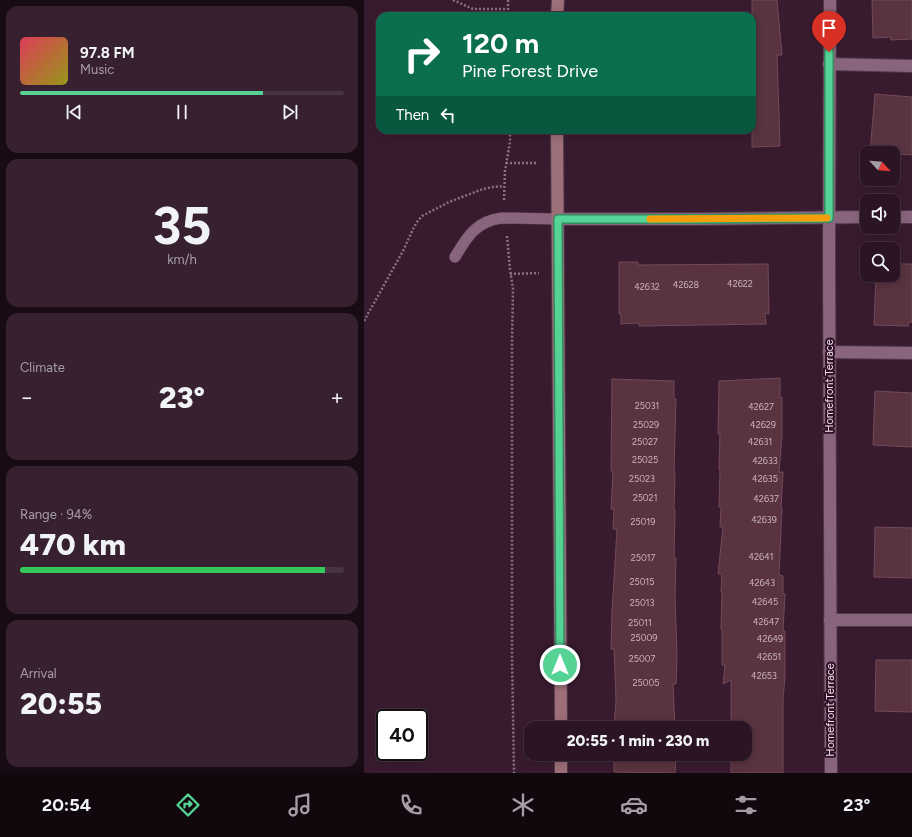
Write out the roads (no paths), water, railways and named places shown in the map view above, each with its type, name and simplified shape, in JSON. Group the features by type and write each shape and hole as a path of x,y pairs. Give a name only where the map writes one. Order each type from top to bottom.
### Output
{"street":[{"path":"557,12 558,0"},
{"name":"Homefront Terrace","path":"830,0 829,352 831,773"},
{"path":"829,64 912,66"},
{"path":"557,134 560,721"},
{"path":"558,219 860,217"},
{"path":"900,217 912,217"},
{"path":"829,352 912,353"},
{"path":"830,620 912,620"},
{"path":"561,761 561,773"}],"lane":[{"path":"455,257 472,231 484,223 494,219 558,219"}]}
